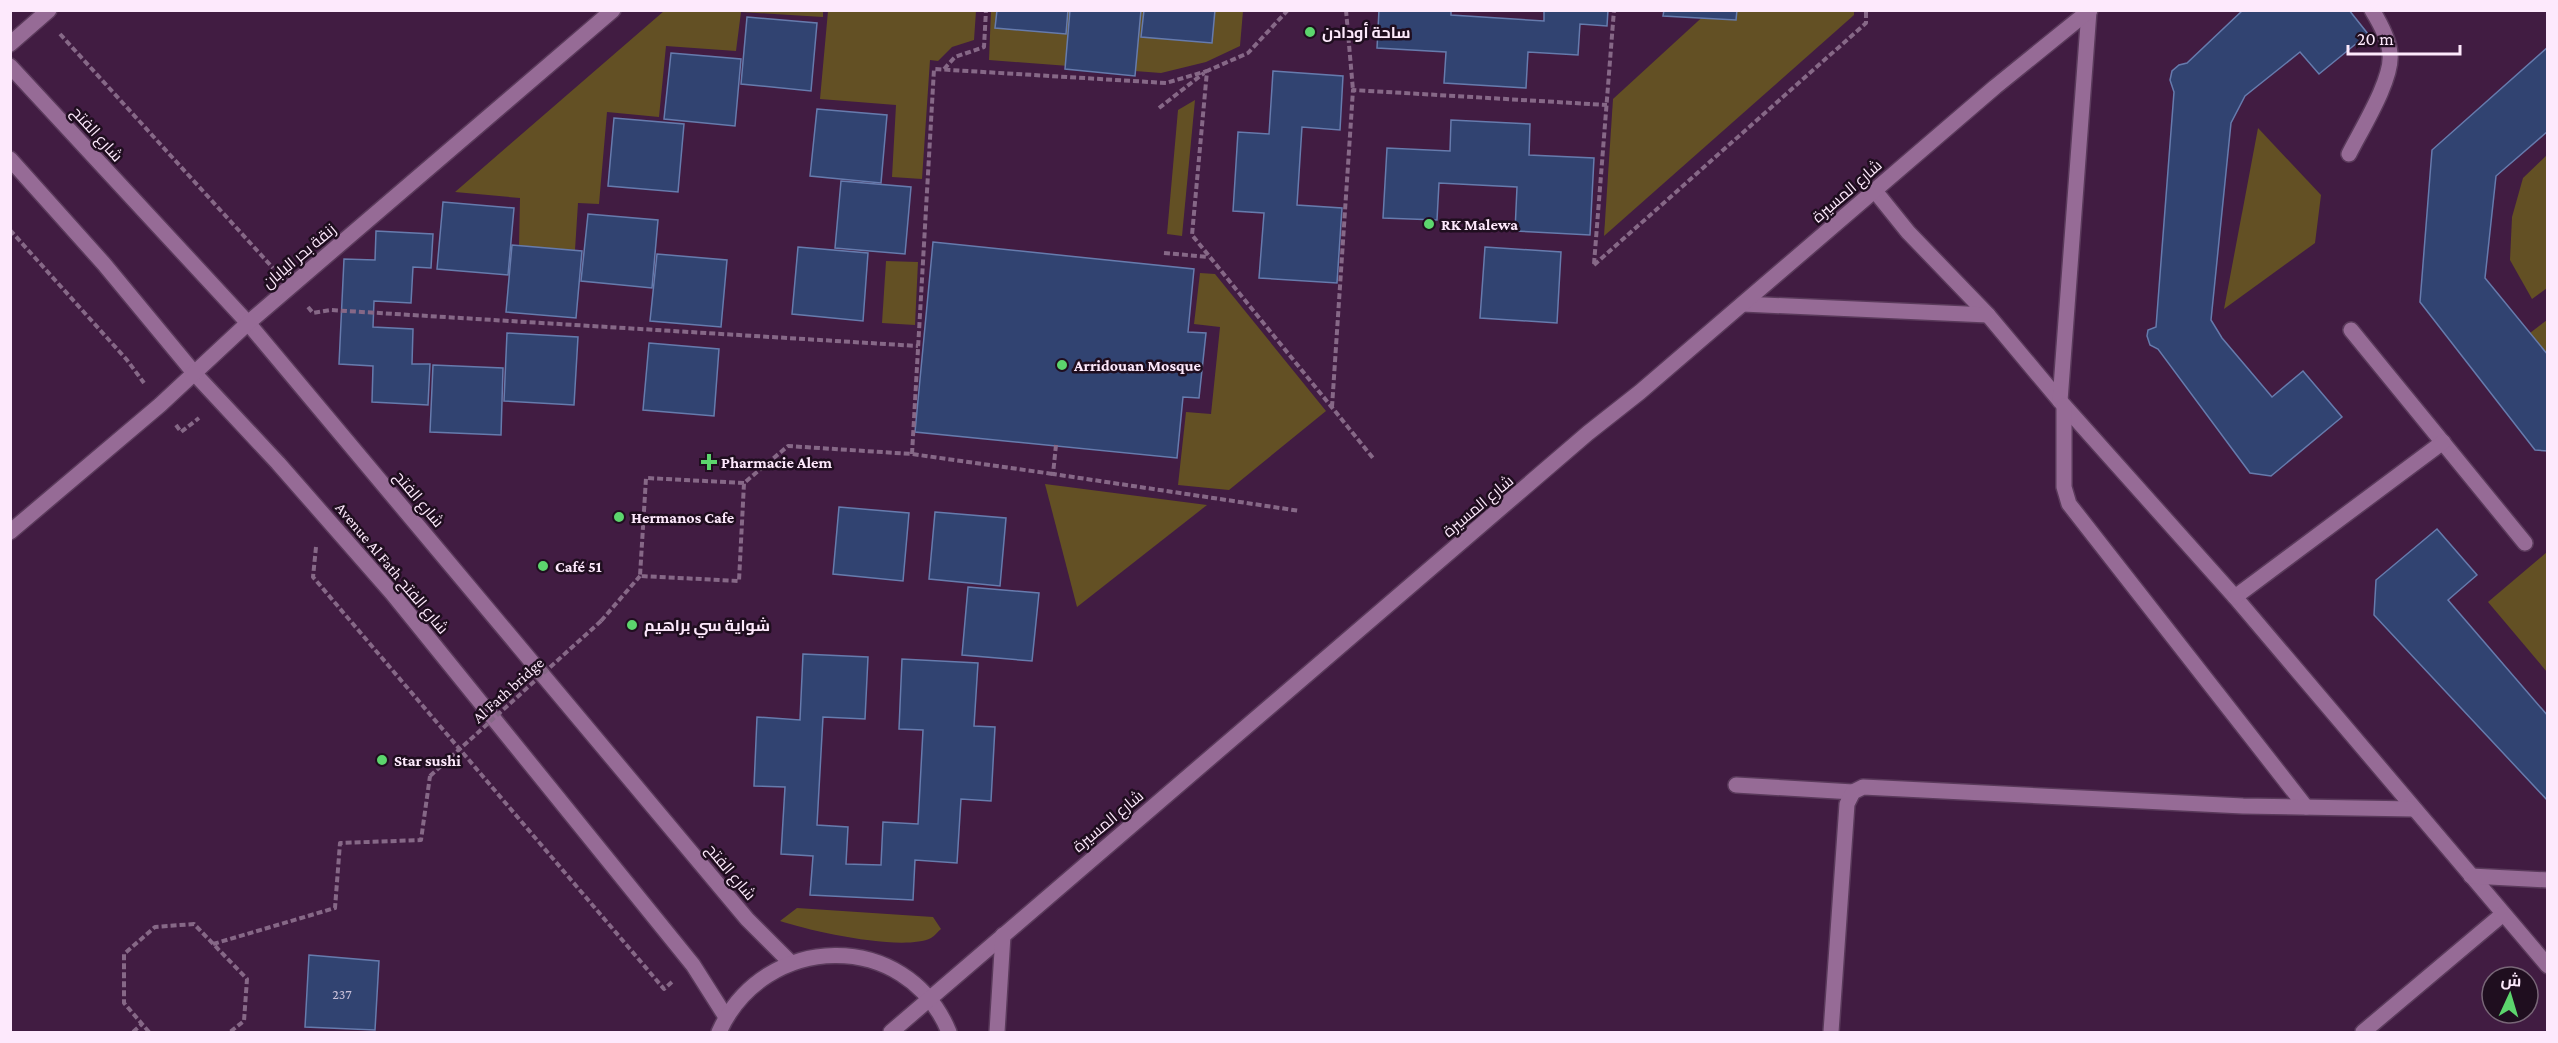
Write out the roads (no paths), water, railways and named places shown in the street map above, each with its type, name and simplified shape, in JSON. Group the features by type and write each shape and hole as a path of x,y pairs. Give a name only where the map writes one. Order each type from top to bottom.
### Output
{"street":[{"name":"زنقة بحر اليابان","path":"10,532 160,405 248,323 614,10"},
{"path":"2349,154 2388,76 2391,56 2387,39 2372,10"},
{"path":"2090,11 2062,404 2064,487 2069,504 2306,807"},
{"name":"شارع المسيرة","path":"891,1032 1588,433 1743,304 1995,87 2090,11"},
{"path":"10,44 47,12"},
{"name":"شارع الفتح","path":"10,66 248,323 740,911 790,963"},
{"name":"Avenue Al Fath شارع الفتح","path":"10,159 104,264 195,374 285,471 392,593 693,965 726,1017"},
{"path":"1875,191 1908,232 1988,315 2062,404 2235,597 2547,966"},
{"path":"1743,304 1988,315"},
{"path":"2351,330 2525,543"},
{"path":"2235,597 2443,442"},
{"path":"1736,785 1853,792 1872,785 2243,806 2413,809"},
{"path":"1831,1032 1847,804 1853,792"},
{"path":"2471,876 2547,880"},
{"path":"2363,1032 2503,914"},
{"path":"997,1032 1003,935"},
{"path":"719,1032 726,1017 753,984 790,963 815,956 840,955 866,959 890,968 911,981 929,999 949,1032"}],"place":[{"name":"ساحة أودادن","path":"1310,32"},
{"name":"RK Malewa","path":"1429,224"},
{"name":"Arridouan Mosque","path":"1062,365"},
{"name":"Pharmacie Alem","path":"709,462"},
{"name":"Hermanos Cafe","path":"619,517"},
{"name":"Café 51","path":"543,566"},
{"name":"شواية سي براهيم","path":"632,625"},
{"name":"Star sushi","path":"382,760"}]}
